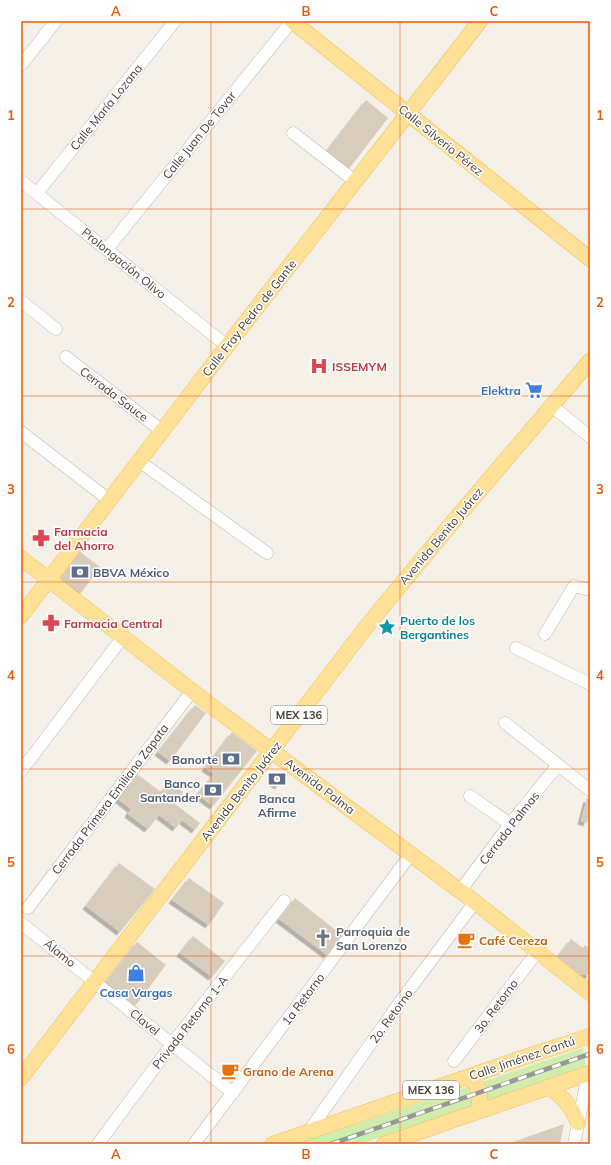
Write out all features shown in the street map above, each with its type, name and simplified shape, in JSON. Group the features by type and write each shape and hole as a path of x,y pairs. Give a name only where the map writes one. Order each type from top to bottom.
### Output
{"main road":[{"name":"Calle Silverio Pérez","path":"292,21 590,259"},
{"name":"Calle Fray Pedro de Gante","path":"21,616 227,346 480,21"},
{"name":"Avenida Benito Juárez","path":"21,1078 370,622 452,522 590,361"},
{"name":"Avenida Palma","path":"21,558 192,691 475,902 590,993"},
{"path":"574,980 590,982"},
{"name":"Calle Jiménez Cantú","path":"273,1144 531,1054 590,1036"},
{"name":"MEX 136","path":"384,1144 589,1073"},
{"path":"471,1076 480,1092 479,1111"},
{"path":"548,1087 568,1102 578,1123"}],"street":[{"path":"21,65 56,21"},
{"name":"Calle María Lozana","path":"37,193 175,21"},
{"name":"Calle Juan De Tovar","path":"107,249 292,21"},
{"path":"293,133 356,182"},
{"name":"Prolongación Olivo","path":"21,180 227,346"},
{"path":"21,301 56,329"},
{"name":"Cerrada Sauce","path":"66,357 162,431"},
{"path":"552,406 590,437"},
{"path":"21,432 109,500"},
{"path":"139,461 267,553"},
{"path":"545,634 574,586 590,590"},
{"path":"21,771 123,637"},
{"path":"516,648 590,684"},
{"name":"Cerrada Primera Emiliano Zapata","path":"28,908 192,691"},
{"path":"505,723 590,790"},
{"name":"Cerrada Palmas","path":"460,891 510,824 558,765"},
{"path":"470,796 510,824"},
{"name":"1a Retorno","path":"194,1144 411,854"},
{"name":"Privada Retorno 1-A","path":"98,1144 172,1044 284,901"},
{"name":"2o. Retorno","path":"309,1131 400,1002 475,902"},
{"name":"Álamo","path":"23,924 95,982"},
{"name":"3o. Retorno","path":"454,1061 537,952"},
{"name":"Clavel","path":"95,982 233,1093"},
{"path":"574,1144 589,1073"}],"green space":[{"path":"583,1048 586,1068 360,1144 296,1144"}],"building":[{"path":"366,100 388,118 348,170 326,152"},
{"name":"BBVA México","path":"79,551 100,567 81,593 60,578"},
{"path":"195,705 206,713 170,761 158,752"},
{"name":"Banorte","path":"232,732 257,751 213,806 197,794 214,774 205,768"},
{"name":"Banca Afirme","path":"276,773 284,779 278,786 270,780"},
{"path":"137,774 161,792 169,782 183,792 175,804 200,823 195,830 182,820 176,828 159,815 148,829 128,814 131,809 118,799"},
{"path":"587,798 590,800 590,811 587,823 581,821"},
{"path":"119,863 155,889 120,932 86,906"},
{"path":"189,878 224,903 209,925 172,900"},
{"path":"295,898 342,935 327,955 279,919"},
{"path":"193,936 225,961 212,977 180,953"},
{"path":"571,939 583,948 585,945 590,948 590,975 579,974 557,958"},
{"name":"Casa Vargas","path":"137,942 166,965 135,1006 106,982"},
{"path":"564,1124 560,1144 507,1144"}],"railway":[{"path":"331,1144 590,1054"}],"place":[{"name":"ISSEMYM","path":"319,366"},
{"name":"Elektra","path":"534,390"},
{"name":"Farmacia del Ahorro","path":"41,538"},
{"name":"BBVA México","path":"80,572"},
{"name":"Farmacia Central","path":"51,623"},
{"name":"Puerto de los Bergantines","path":"387,627"},
{"name":"Banorte","path":"231,759"},
{"name":"Banca Afirme","path":"277,779"},
{"name":"Banco Santander","path":"213,790"},
{"name":"Parroquia de San Lorenzo","path":"323,938"},
{"name":"Café Cereza","path":"466,940"},
{"name":"Casa Vargas","path":"136,973"},
{"name":"Grano de Arena","path":"230,1071"}]}
